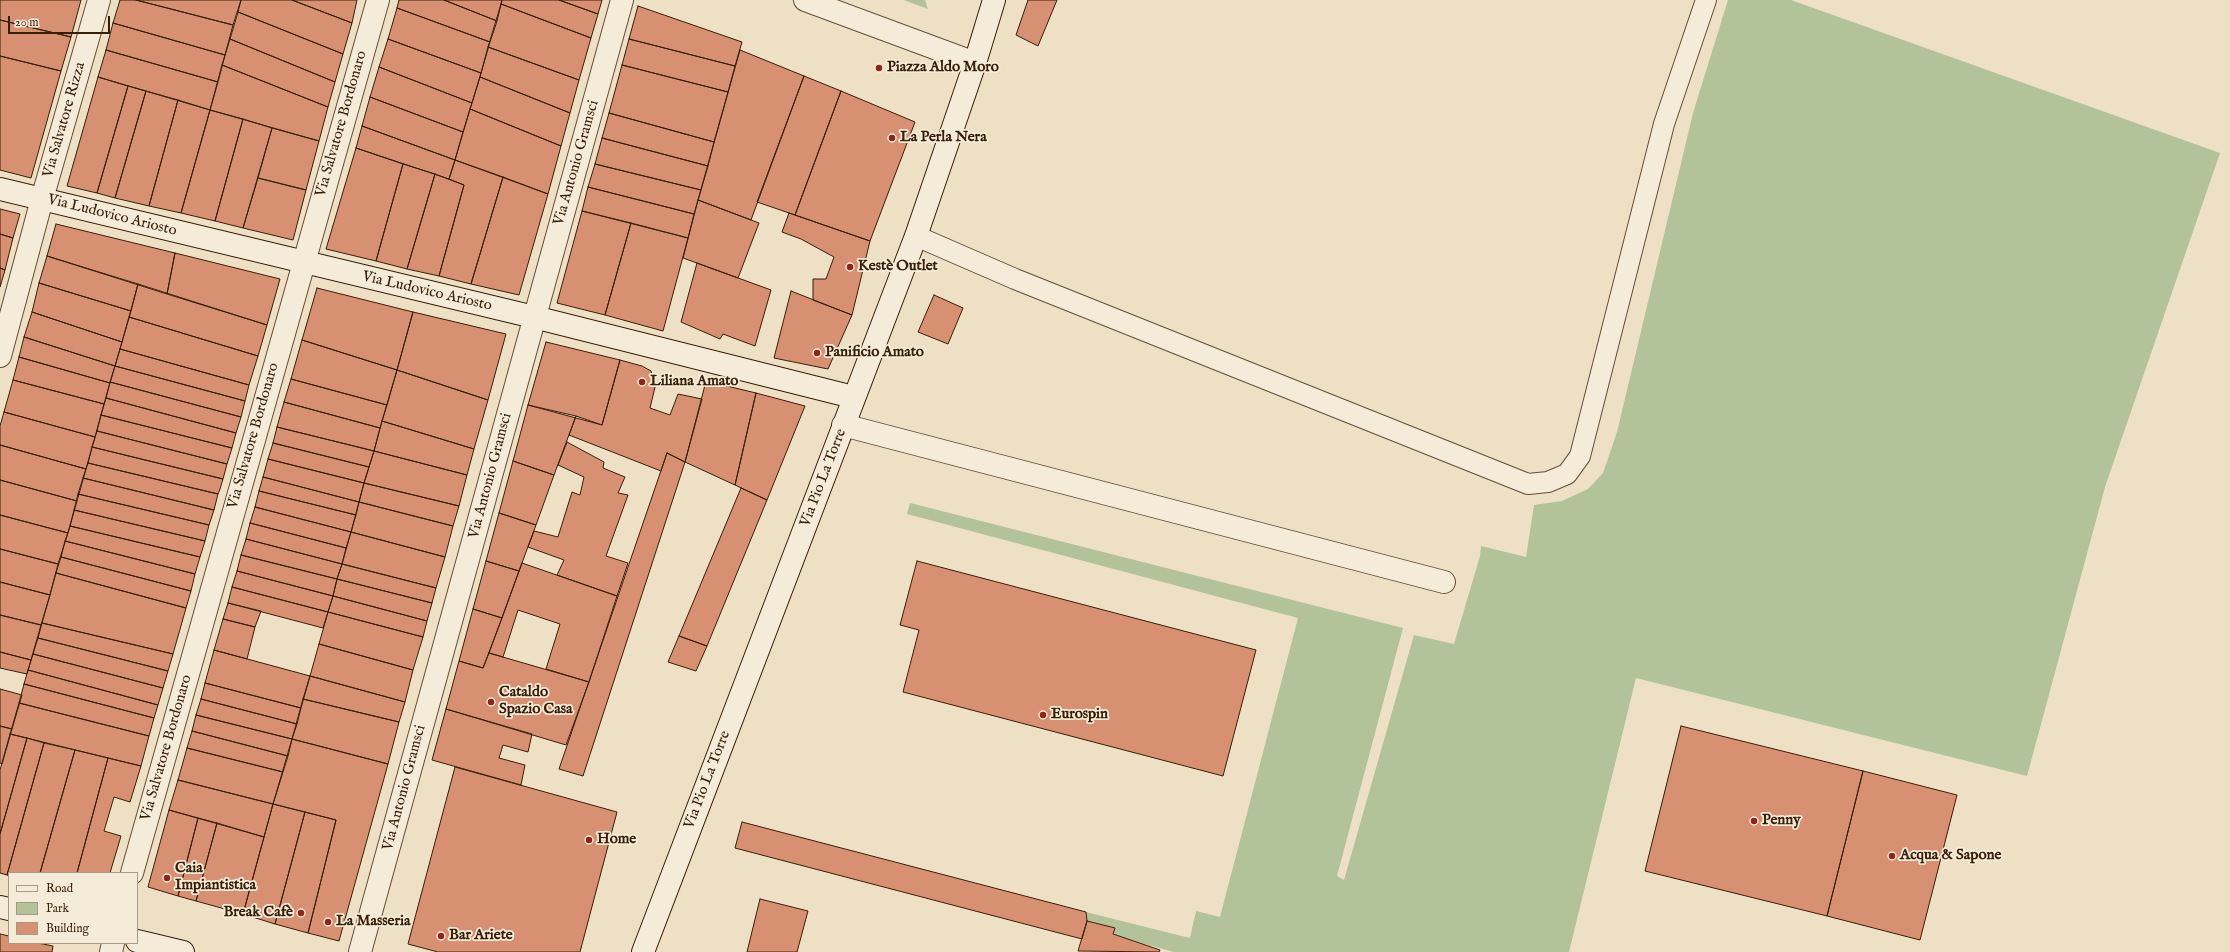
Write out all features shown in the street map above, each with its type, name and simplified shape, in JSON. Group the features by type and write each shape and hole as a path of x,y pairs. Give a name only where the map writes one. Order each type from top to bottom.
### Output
{"street":[{"name":"Via Salvatore Rizza","path":"0,356 42,199 99,0"},
{"name":"Via Salvatore Bordonaro","path":"132,872 378,0"},
{"name":"Via Antonio Gramsci","path":"360,952 622,0"},
{"path":"804,0 975,63"},
{"name":"Via Pio La Torre","path":"643,952 853,397 916,236 975,63 994,0"},
{"name":"Via Ludovico Ariosto","path":"0,189 303,263 534,317 853,397"},
{"path":"843,425 1444,582"},
{"path":"138,941 183,952"}],"lane":[{"path":"916,236 1022,282 1528,484 1548,482 1567,474 1580,456 1664,124 1706,0"}],"green space":[{"path":"904,0 925,0 928,9"},
{"path":"1728,0 1791,0 2220,153 2105,487 2027,776 1636,678 1569,952 1174,952 1113,934 1115,928 1087,921 1086,912 1190,938 1196,911 1220,917 1298,618 907,514 910,503 1403,628 1337,876 1344,880 1414,635 1454,644 1480,556 1481,546 1526,557 1534,505 1562,501 1588,489 1603,473 1617,432 1693,113"}],"building":[{"path":"0,0 81,0 71,37 0,20"},
{"path":"120,0 136,0 233,25 225,55 113,23"},
{"path":"136,0 241,0 233,25"},
{"path":"241,0 292,0 352,23 343,54 238,12"},
{"path":"292,0 357,0 352,23"},
{"path":"399,0 444,0 497,21 490,42 397,8"},
{"path":"444,0 502,0 497,21"},
{"path":"502,0 559,0 598,14 591,38 501,4"},
{"path":"559,0 602,0 598,14"},
{"path":"1028,0 1057,0 1038,46 1016,35"},
{"path":"501,4 591,38 579,80 488,47"},
{"path":"638,6 742,42 735,66 629,39"},
{"path":"397,8 490,42 481,73 388,39"},
{"path":"238,12 343,54 335,82 230,39"},
{"path":"0,20 71,37 61,71 0,56"},
{"path":"113,23 225,55 218,82 106,50"},
{"path":"230,39 335,82 328,107 222,65"},
{"path":"388,39 481,73 472,103 379,67"},
{"path":"629,39 735,66 728,92 622,65"},
{"path":"488,47 579,80 570,113 480,77"},
{"path":"106,50 218,82 210,110 98,77"},
{"path":"740,50 804,76 751,220 698,200"},
{"path":"0,56 61,71 31,178 0,170"},
{"path":"222,65 328,107 319,141 210,110"},
{"path":"622,65 728,92 714,142 609,113"},
{"path":"379,67 472,103 463,132 370,97"},
{"path":"804,76 841,91 795,215 757,202"},
{"path":"98,77 128,86 97,193 67,186"},
{"path":"480,77 570,113 561,146 470,109"},
{"path":"128,86 146,91 115,198 97,193"},
{"path":"146,91 178,100 149,206 115,198"},
{"path":"841,91 915,122 870,241 795,215"},
{"path":"370,97 463,132 455,160 362,126"},
{"path":"178,100 210,110 181,213 149,206"},
{"path":"470,109 561,146 548,194 455,160"},
{"path":"210,110 243,119 215,221 181,213"},
{"path":"609,113 714,142 708,166 602,138"},
{"path":"243,119 272,128 243,228 215,221"},
{"path":"362,126 455,160 449,179 356,148"},
{"path":"272,128 319,141 306,190 258,178"},
{"path":"602,138 708,166 701,190 595,164"},
{"path":"356,148 403,164 376,261 326,249"},
{"path":"455,160 503,177 471,284 439,276 464,185 449,179"},
{"path":"403,164 435,174 407,269 376,261"},
{"path":"595,164 701,190 694,214 588,187"},
{"path":"435,174 464,185 439,276 407,269"},
{"path":"503,177 548,194 519,295 471,284"},
{"path":"258,178 306,190 293,240 243,228"},
{"path":"588,187 694,214 688,238 582,211"},
{"path":"698,200 759,223 738,278 683,258"},
{"path":"0,209 20,214 13,238 0,234"},
{"path":"582,211 631,223 605,315 557,303"},
{"path":"789,213 870,241 852,315 813,300 813,279 826,279 834,257 801,239 782,232"},
{"path":"631,223 688,238 663,331 605,315"},
{"path":"56,224 175,253 167,294 47,256"},
{"path":"0,234 13,238 5,270 0,268"},
{"path":"175,253 280,279 267,325 167,294"},
{"path":"47,256 138,284 131,311 39,283"},
{"path":"697,263 771,290 755,346 723,334 720,339 681,322"},
{"path":"0,268 5,270 0,287"},
{"path":"39,283 131,311 122,342 32,312"},
{"path":"138,284 267,325 258,356 129,317"},
{"path":"317,288 413,312 397,370 302,340"},
{"path":"791,291 852,315 828,369 774,358"},
{"path":"934,295 963,308 948,344 918,332"},
{"path":"32,312 122,342 115,366 24,337"},
{"path":"413,312 506,334 488,400 397,370"},
{"path":"129,317 258,356 249,385 120,349"},
{"path":"24,337 115,366 110,383 19,357"},
{"path":"302,340 397,370 387,405 291,379"},
{"path":"546,342 620,360 602,425 528,405"},
{"path":"120,349 249,385 245,401 115,366"},
{"path":"19,357 110,383 104,404 13,380"},
{"path":"620,360 642,366 651,371 656,383 650,408 670,415 678,394 702,399 685,462 667,453 661,471 569,435 576,416 602,425"},
{"path":"115,366 245,401 241,417 110,382"},
{"path":"397,370 488,400 474,449 382,421"},
{"path":"291,379 387,405 380,428 284,402"},
{"path":"13,380 104,404 95,437 4,412"},
{"path":"706,381 756,393 735,485 685,462"},
{"path":"110,382 241,417 236,433 106,398"},
{"path":"756,393 805,406 767,500 735,485"},
{"path":"106,398 236,433 232,448 101,415"},
{"path":"284,402 380,428 374,451 277,427"},
{"path":"528,405 576,416 554,475 513,461"},
{"path":"4,412 95,437 86,469 0,445 0,426"},
{"path":"101,415 232,448 227,464 97,431"},
{"path":"382,421 474,449 467,475 374,451"},
{"path":"277,427 374,451 369,467 273,443"},
{"path":"97,431 227,464 223,479 92,447"},
{"path":"567,442 604,462 603,468 625,477 618,493 628,495 606,556 628,563 617,596 557,575 564,560 528,547 534,531 558,537 572,492 580,495 584,477 558,465"},
{"path":"273,443 369,467 364,483 268,459"},
{"path":"0,445 86,469 77,501 0,480"},
{"path":"92,447 223,479 218,494 88,463"},
{"path":"374,451 467,475 459,506 364,483"},
{"path":"667,453 685,462 583,776 559,769"},
{"path":"268,459 364,483 359,502 263,477"},
{"path":"513,461 554,475 536,525 499,513"},
{"path":"88,463 218,494 214,510 83,478"},
{"path":"263,477 359,502 356,515 259,491"},
{"path":"83,478 214,510 209,525 78,494"},
{"path":"0,480 77,501 68,533 0,515"},
{"path":"364,483 459,506 453,526 359,502"},
{"path":"741,488 767,500 707,646 679,636"},
{"path":"259,491 356,515 351,532 255,507"},
{"path":"78,494 209,525 205,541 74,510"},
{"path":"359,502 453,526 445,557 351,532"},
{"path":"255,507 351,532 346,548 250,523"},
{"path":"74,510 205,541 200,557 70,526"},
{"path":"499,513 536,525 519,571 486,561"},
{"path":"0,515 68,533 58,564 0,549"},
{"path":"250,523 346,548 342,564 246,539"},
{"path":"70,526 200,557 195,574 65,541"},
{"path":"351,532 445,557 436,588 342,564"},
{"path":"246,539 342,564 337,579 241,555"},
{"path":"65,541 195,574 191,591 61,557"},
{"path":"0,549 58,564 50,595 0,582"},
{"path":"241,555 337,579 333,596 237,571"},
{"path":"61,557 191,591 186,608 56,573"},
{"path":"486,561 519,571 502,618 473,609"},
{"path":"917,561 1256,650 1223,776 903,692 919,630 900,625"},
{"path":"522,563 617,596 589,682 546,669 560,624 518,610 503,657 489,653"},
{"path":"342,564 436,588 432,603 337,579"},
{"path":"237,571 333,596 328,612 232,587"},
{"path":"56,573 186,608 173,654 42,623"},
{"path":"337,579 432,603 427,621 333,596"},
{"path":"0,582 50,595 41,625 0,615"},
{"path":"232,587 328,612 323,628 228,603"},
{"path":"333,596 427,621 423,637 328,612"},
{"path":"228,603 261,611 255,627 223,619"},
{"path":"473,609 502,618 483,668 459,661"},
{"path":"328,612 423,637 413,670 319,644"},
{"path":"0,615 41,625 31,660 0,652"},
{"path":"223,619 255,627 247,659 214,650"},
{"path":"42,623 173,654 168,671 38,638"},
{"path":"679,636 707,646 696,671 668,662"},
{"path":"38,638 168,671 163,688 33,654"},
{"path":"319,644 413,670 405,702 310,676"},
{"path":"214,650 310,676 301,708 205,683"},
{"path":"0,652 31,660 27,674 0,668"},
{"path":"489,653 589,682 566,745 446,709 459,661 483,668"},
{"path":"33,654 163,688 158,705 28,670"},
{"path":"28,670 158,705 154,718 24,684"},
{"path":"310,676 405,702 399,722 303,699"},
{"path":"205,683 301,708 297,724 201,699"},
{"path":"24,684 154,718 149,736 19,703"},
{"path":"0,689 22,695 12,729 0,726"},
{"path":"201,699 297,724 292,739 196,715"},
{"path":"303,699 399,722 388,764 292,739"},
{"path":"19,703 149,736 141,766 10,734"},
{"path":"446,709 532,734 528,752 503,745 499,758 525,765 521,785 432,760"},
{"path":"196,715 292,739 288,756 192,731"},
{"path":"0,726 12,729 2,764 0,763"},
{"name":"Penny","path":"1681,726 1863,771 1827,916 1645,871"},
{"path":"192,731 288,756 283,772 187,748"},
{"path":"10,734 27,738 0,834 0,770"},
{"path":"27,738 44,743 7,875 0,873 0,834"},
{"path":"292,739 388,764 339,941 308,933 336,820 273,804"},
{"path":"44,743 75,750 40,872 8,872 7,875"},
{"path":"187,748 283,772 273,804 178,780"},
{"path":"75,750 108,758 77,872 40,872"},
{"path":"108,758 141,766 130,802 114,797 104,831 121,836 110,872 77,872"},
{"path":"455,767 617,812 580,952 438,952 408,944"},
{"name":"Acqua & Sapone","path":"1863,771 1957,795 1920,940 1827,916"},
{"path":"178,780 273,804 264,837 169,810"},
{"path":"273,804 305,812 275,924 243,914"},
{"path":"169,810 198,818 178,896 148,887"},
{"path":"305,812 336,820 308,933 275,924"},
{"path":"198,818 217,823 196,901 178,896"},
{"path":"742,822 1086,912 1087,921 1082,939 735,848"},
{"path":"217,823 264,837 243,914 196,901"},
{"path":"760,899 808,911 797,952 747,952"},
{"path":"1087,921 1115,928 1113,934 1160,950 1159,952 1078,951"},
{"path":"0,934 8,936 8,944 43,944 53,946 52,952 0,952"}],"place":[{"name":"Piazza Aldo Moro","path":"879,68"},
{"name":"La Perla Nera","path":"892,138"},
{"name":"Kestè Outlet","path":"850,267"},
{"name":"Panificio Amato","path":"817,353"},
{"name":"Liliana Amato","path":"642,382"},
{"name":"Cataldo Spazio Casa","path":"491,702"},
{"name":"Eurospin","path":"1043,715"},
{"name":"Penny","path":"1754,821"},
{"name":"Home","path":"589,840"},
{"name":"Acqua & Sapone","path":"1892,856"},
{"name":"Caia Impiantistica","path":"167,878"},
{"name":"Break Cafè","path":"301,913"},
{"name":"La Masseria","path":"328,922"},
{"name":"Bar Ariete","path":"441,936"}]}
